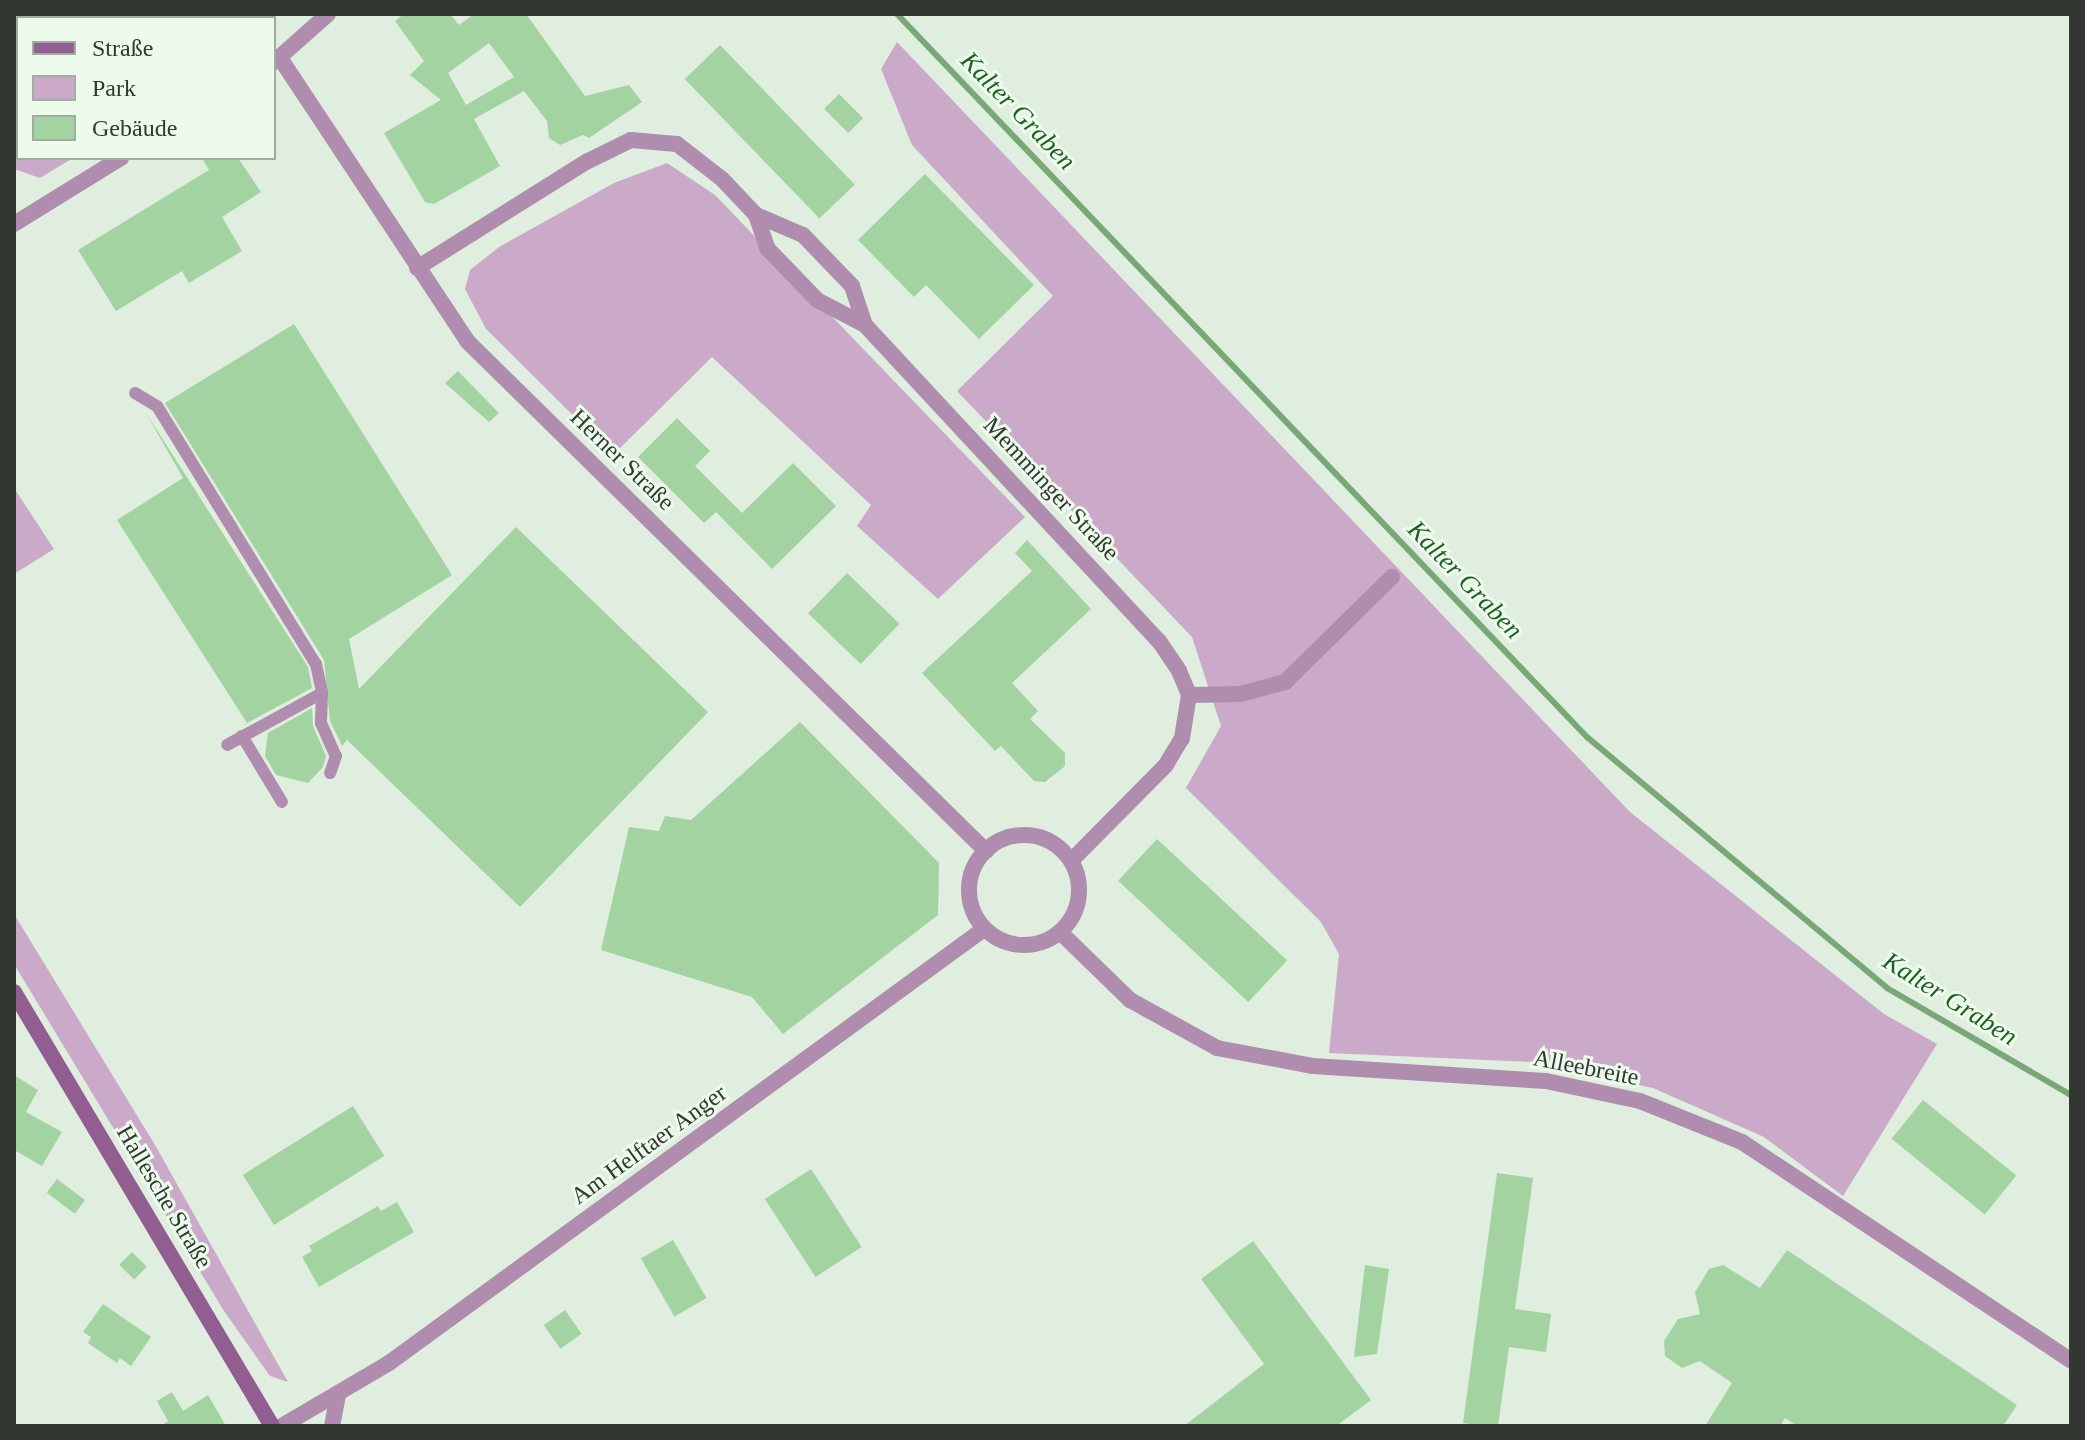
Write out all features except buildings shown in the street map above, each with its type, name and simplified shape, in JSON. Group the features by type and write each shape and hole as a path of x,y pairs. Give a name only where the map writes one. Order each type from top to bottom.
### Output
{"main road":[{"name":"Hallesche Straße","path":"14,992 272,1426"}],"street":[{"path":"277,60 328,14"},
{"name":"Herner Straße","path":"277,60 467,341 986,851"},
{"name":"Memminger Straße","path":"417,268 586,162 631,140 677,144 756,215 803,235 852,286 865,325"},
{"path":"14,224 118,160"},
{"name":"Memminger Straße","path":"756,215 768,249 817,300 865,325 1159,641 1189,695"},
{"path":"135,393 157,406 316,664 322,693 321,723 336,756 330,773"},
{"path":"1071,861 1166,765 1182,738 1189,695 1241,694 1285,682 1392,577"},
{"path":"227,745 322,693"},
{"path":"242,736 282,802"},
{"path":"1024,835 1051,842 1071,861 1077,875 1077,906 1060,932 1030,945 998,939 984,929 969,889 986,851 1024,835"},
{"name":"Am Helftaer Anger","path":"282,1426 338,1395 539,1256 984,929"},
{"name":"Alleebreite","path":"1060,932 1130,1000 1217,1048 1313,1066 1546,1081 1640,1101 1742,1142 2071,1361"},
{"path":"332,1426 338,1395"}],"green space":[{"path":"14,14 60,16 16,16 16,160 70,160 40,178 14,169"},
{"path":"897,42 1630,812 1884,1014 1937,1044 1843,1196 1764,1137 1653,1088 1529,1062 1329,1053 1339,954 1321,922 1186,788 1221,726 1192,637 957,391 1053,296 912,145 881,69"},
{"path":"667,163 715,195 1025,517 938,599 857,526 871,505 712,357 613,455 486,329 465,289 470,270 499,247 614,183"},
{"path":"14,488 54,549 14,574"},
{"path":"14,914 155,1145 288,1382 270,1376 224,1311 14,964"}],"waterway":[{"name":"Kalter Graben","path":"897,14 1587,737 1887,988 2071,1095"}]}
